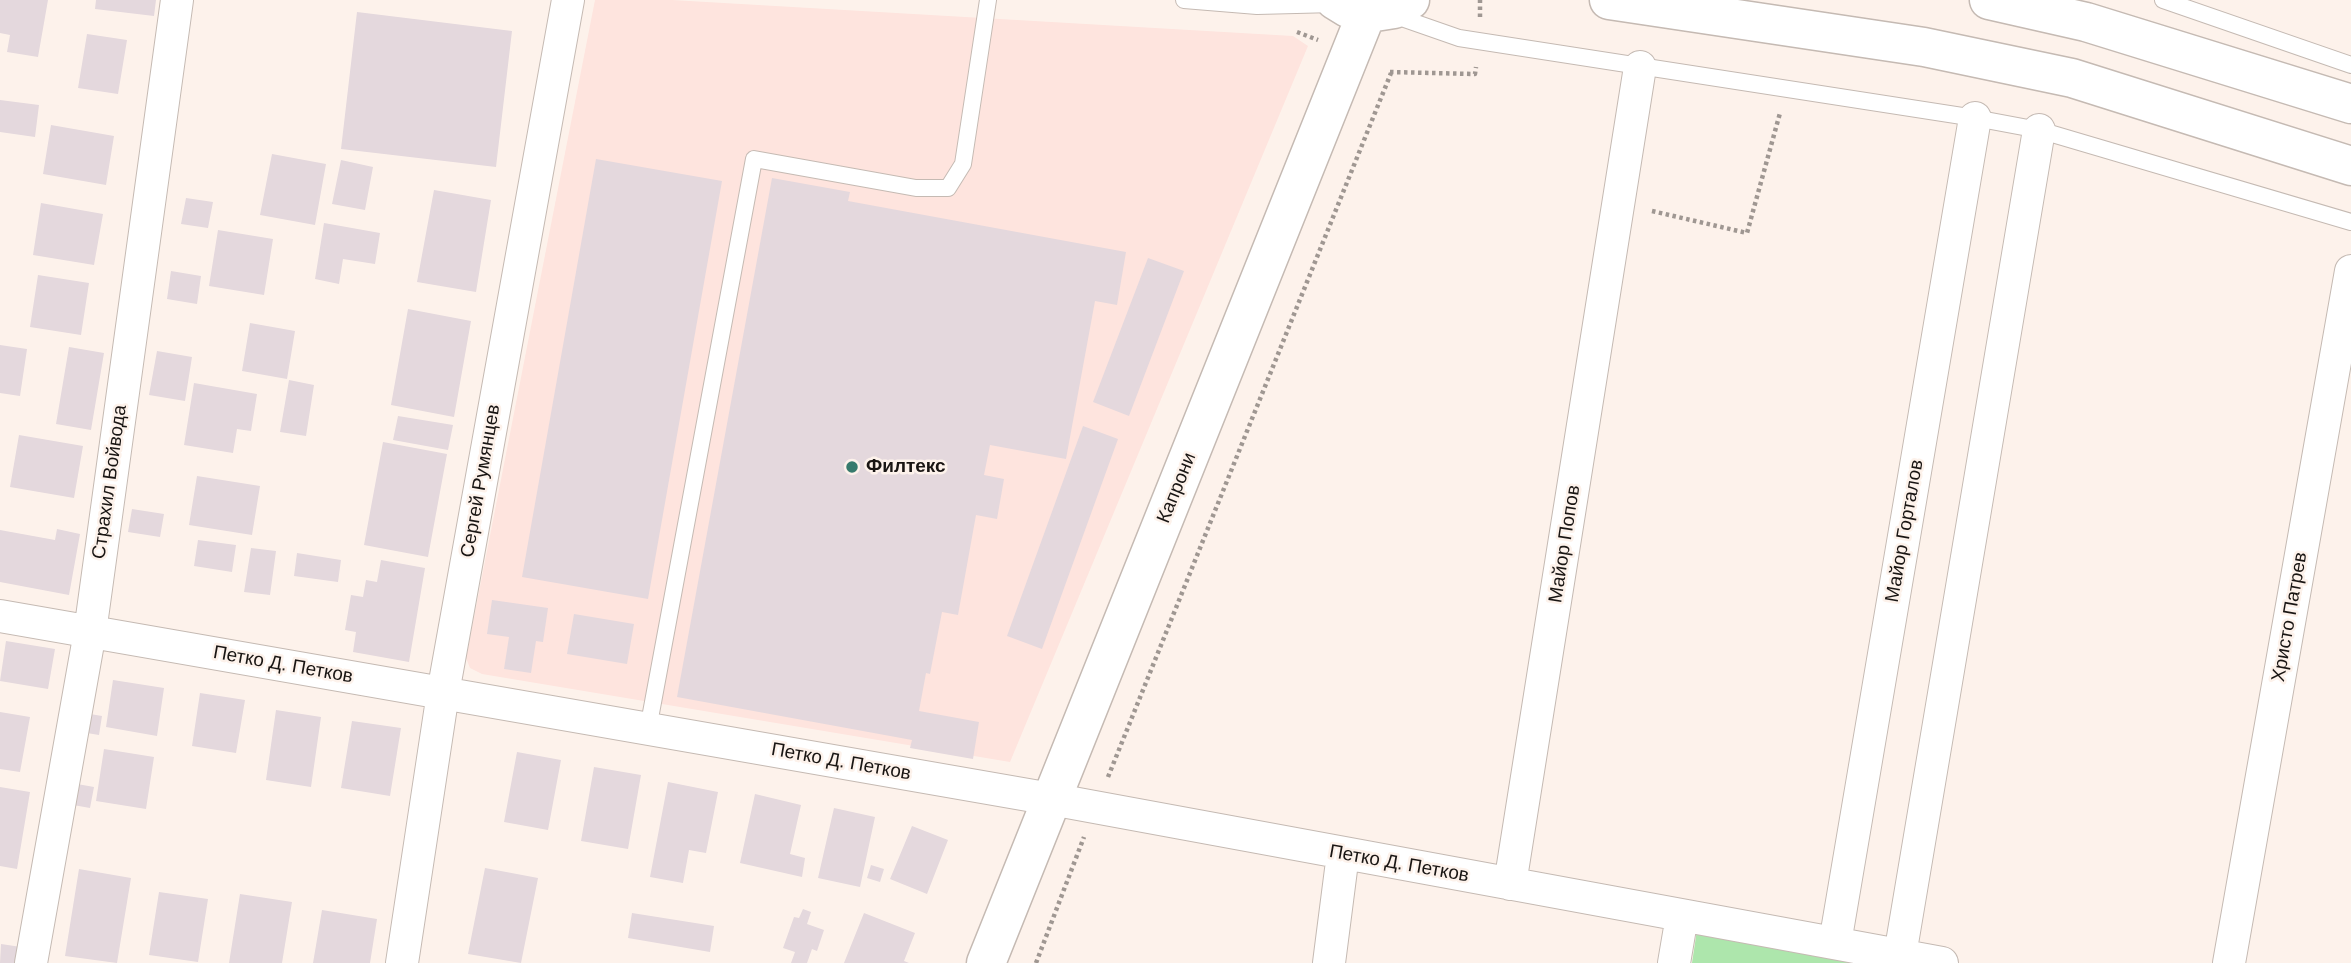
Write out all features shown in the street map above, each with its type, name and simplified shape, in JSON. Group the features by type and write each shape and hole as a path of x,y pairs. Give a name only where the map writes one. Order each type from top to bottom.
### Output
{"main road":[{"path":"1609,0 1924,47 2072,78 2351,166"},
{"path":"1989,0 2086,22 2351,104"},
{"name":"Капрони","path":"986,963 1367,5"}],"street":[{"name":"Страхил Войвода","path":"39,962 90,632 177,0"},
{"name":"Сергей Румянцев","path":"402,963 443,692 568,0"},
{"name":"Майор Попов","path":"1510,884 1640,67"},
{"name":"Майор Горталов","path":"1835,943 1975,118"},
{"path":"1900,955 2039,130"},
{"name":"Христо Патрев","path":"2229,963 2351,271"},
{"name":"Петко Д. Петков","path":"0,616 1051,799 1942,963"},
{"path":"1329,963 1343,854"},
{"path":"1674,963 1682,916"}],"lane":[{"path":"648,729 754,159 916,188 948,188 963,164 988,0"},
{"path":"1184,0 1257,6 1367,5 1459,38 2039,130 2351,222"},
{"path":"2163,0 2351,65"}],"path":[{"path":"1036,963 1095,808 1391,73"},
{"path":"1620,204 1747,233 1787,90"}],"shaded area":[{"path":"595,0 672,0 1293,36 1308,46 1010,762 482,674 470,668 466,658"}],"green space":[{"path":"1697,930 1876,963 1692,963"}],"building":[{"path":"0,0 48,0 38,57 7,52 10,35 0,33"},
{"path":"96,0 156,0 154,16 95,9"},
{"path":"357,12 512,31 496,167 341,149"},
{"path":"87,34 127,40 118,94 78,88"},
{"path":"0,100 39,105 35,137 0,132"},
{"path":"51,125 114,136 106,185 43,174"},
{"path":"272,154 326,164 315,225 260,215"},
{"path":"596,159 722,181 648,599 522,577"},
{"path":"341,160 373,167 365,210 332,204"},
{"name":"Филтекс","path":"772,178 850,192 848,201 1126,252 1117,305 1095,301 1066,459 990,445 984,475 1004,479 997,519 976,515 958,615 942,612 930,674 926,673 919,711 979,722 973,759 910,748 912,740 677,697"},
{"path":"434,190 491,200 476,292 417,282"},
{"path":"186,198 213,202 208,228 181,224"},
{"path":"41,203 103,214 94,265 33,255"},
{"path":"324,223 380,233 375,264 343,259 339,284 315,279"},
{"path":"218,230 273,239 264,295 209,286"},
{"path":"1148,258 1184,271 1129,416 1093,402"},
{"path":"171,271 201,276 197,304 167,299"},
{"path":"38,275 89,283 81,335 30,327"},
{"path":"408,309 471,321 454,417 391,405"},
{"path":"250,323 295,331 287,379 242,371"},
{"path":"0,345 27,349 20,396 0,393"},
{"path":"69,347 104,353 91,430 56,424"},
{"path":"157,351 192,357 185,401 149,395"},
{"path":"289,380 314,385 306,436 280,432"},
{"path":"194,383 257,394 251,431 237,429 233,453 184,445"},
{"path":"398,416 453,425 448,450 393,440"},
{"path":"1083,426 1118,439 1042,649 1007,636"},
{"path":"19,435 83,446 74,498 10,487"},
{"path":"383,442 447,454 428,557 364,545"},
{"path":"197,476 260,486 252,535 189,525"},
{"path":"132,509 164,514 160,537 128,532"},
{"path":"57,529 80,534 69,595 0,582 0,530 55,540"},
{"path":"198,540 236,545 232,572 194,566"},
{"path":"251,548 276,551 270,595 244,592"},
{"path":"297,553 341,560 338,582 294,576"},
{"path":"381,560 425,568 409,662 353,652 356,632 345,630 351,595 363,597 366,580 377,582"},
{"path":"492,600 548,608 543,642 536,641 531,673 504,669 509,637 487,634"},
{"path":"574,614 634,624 627,664 567,654"},
{"path":"6,641 55,649 48,689 0,681"},
{"path":"113,680 164,688 157,736 106,727"},
{"path":"200,693 245,700 236,753 192,746"},
{"path":"276,710 321,717 311,787 266,780"},
{"path":"0,712 30,717 20,772 0,769"},
{"path":"78,712 102,716 99,735 75,731"},
{"path":"352,721 401,728 390,796 341,788"},
{"path":"104,749 154,757 146,809 96,801"},
{"path":"517,752 561,760 548,830 504,822"},
{"path":"594,767 641,775 628,849 581,841"},
{"path":"66,782 94,787 90,808 62,803"},
{"path":"668,782 718,792 706,853 689,850 683,883 650,877"},
{"path":"0,787 30,792 17,869 0,866"},
{"path":"755,794 801,805 790,854 805,858 802,877 740,863"},
{"path":"834,808 875,817 860,887 818,878"},
{"path":"912,826 948,840 927,894 890,879"},
{"path":"871,865 884,869 880,882 867,878"},
{"path":"485,868 538,878 521,963 468,954"},
{"path":"79,869 131,878 117,963 65,956"},
{"path":"159,892 208,899 198,962 149,955"},
{"path":"240,894 292,902 282,963 229,963"},
{"path":"803,909 811,912 807,924 824,930 817,951 812,949 807,963 791,963 795,952 783,948 794,917 799,918"},
{"path":"322,910 377,919 370,963 313,963"},
{"path":"632,913 714,926 710,952 628,938"},
{"path":"864,913 915,933 904,961 909,963 844,963"},
{"path":"1,944 21,947 18,963 0,963"}],"place":[{"name":"Филтекс","path":"852,467"}]}
